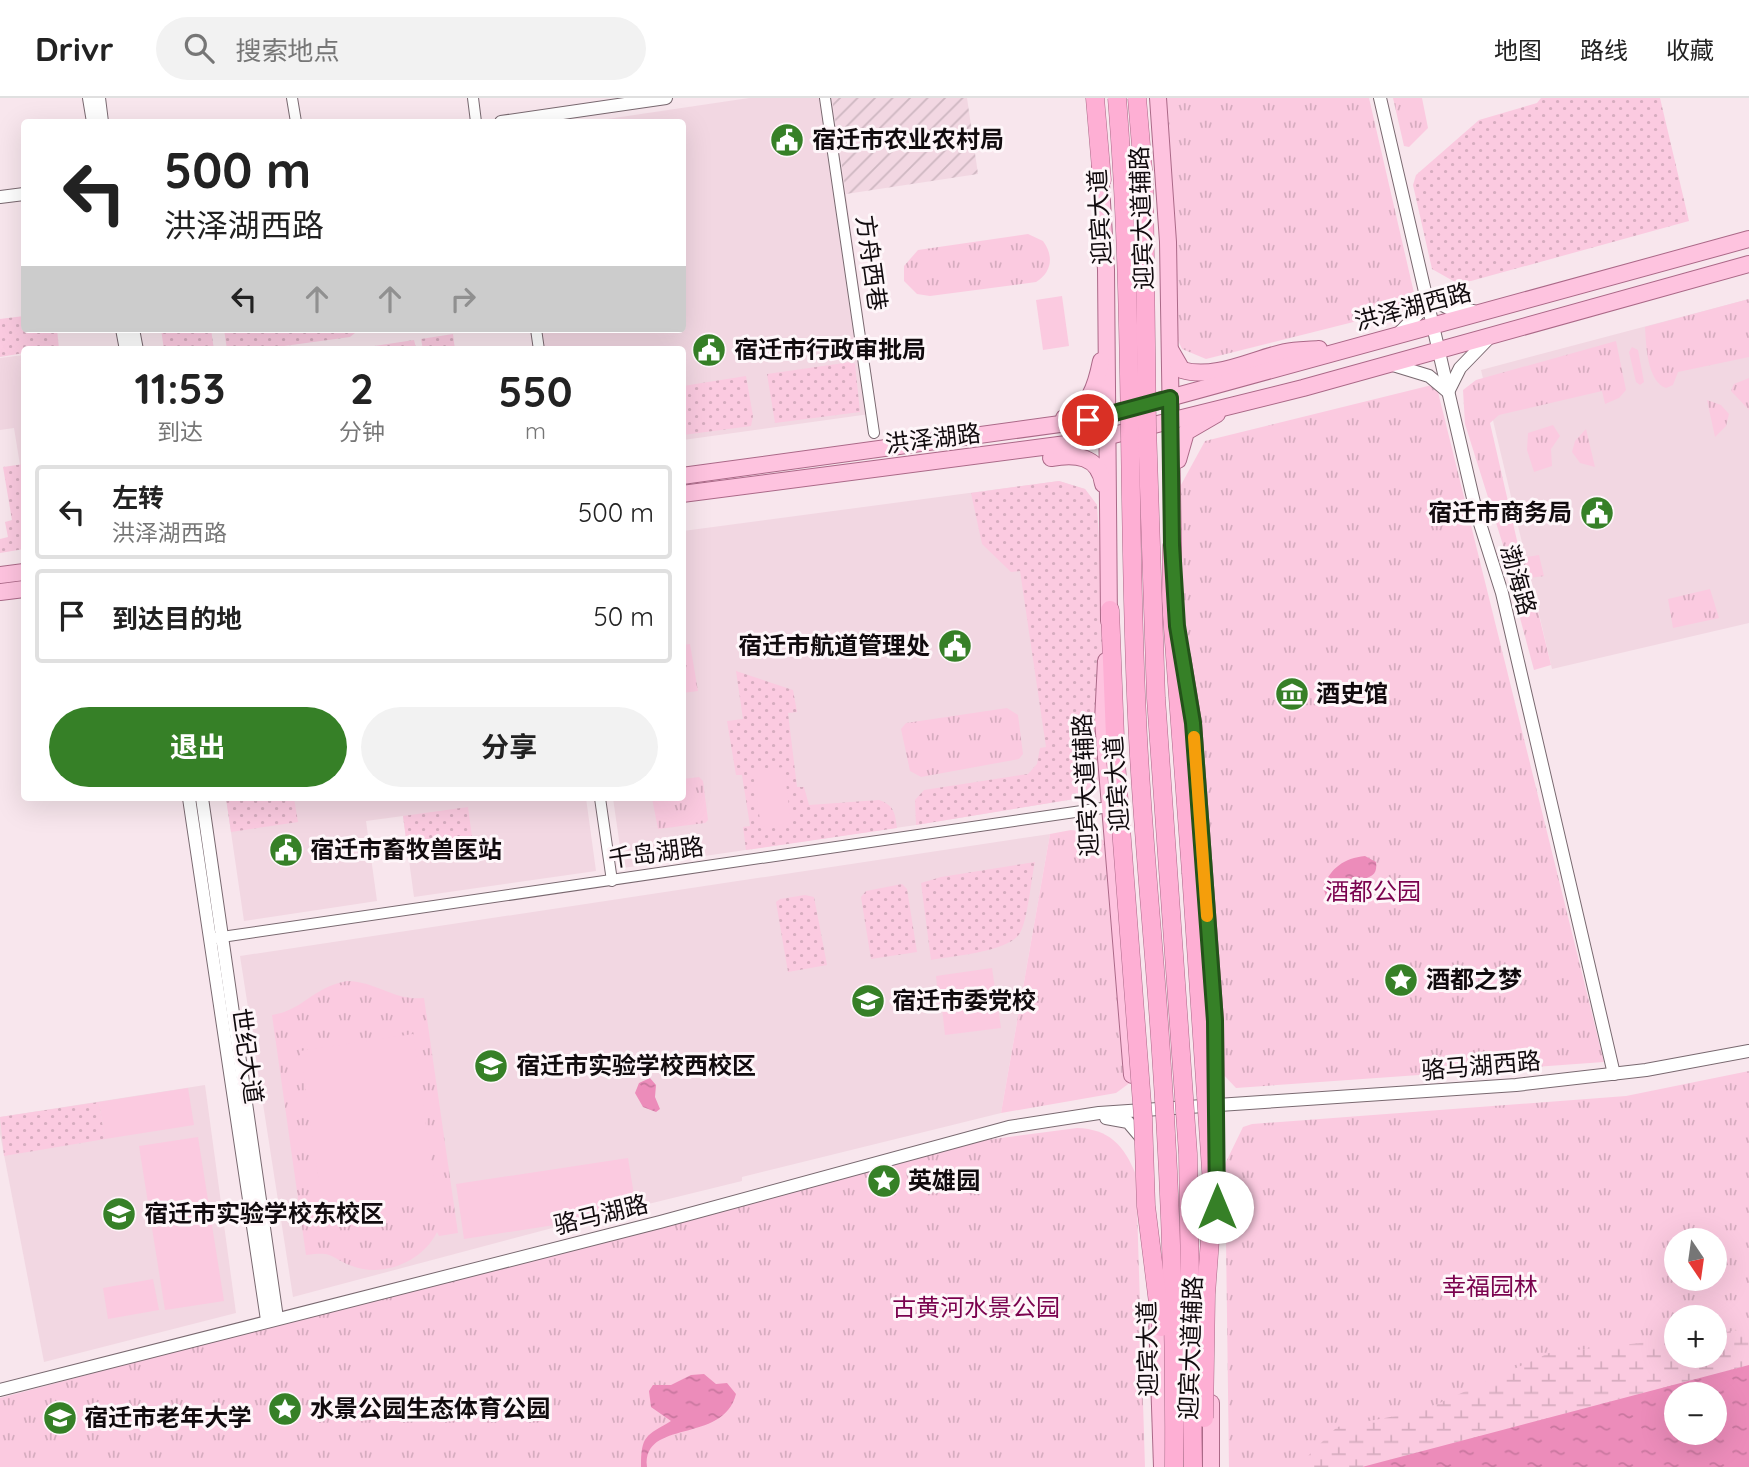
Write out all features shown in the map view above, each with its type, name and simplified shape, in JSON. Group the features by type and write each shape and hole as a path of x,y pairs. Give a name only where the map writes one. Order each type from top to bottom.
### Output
{"highway":[{"path":"1095,98 1102,180"},
{"name":"迎宾大道","path":"1116,98 1126,222 1130,562 1136,694 1161,1040 1171,1247 1173,1467"},
{"name":"迎宾大道","path":"1137,98 1144,181 1147,426 1156,698 1188,1154 1193,1467"},
{"path":"1172,545 1171,601 1213,1199 1206,1294 1204,1467"},
{"path":"1110,610 1116,762 1143,1117 1146,1206 1160,1310 1173,1467"}],"main road":[{"name":"迎宾大道辅路","path":"1089,98 1102,180 1106,296 1110,610 1103,721 1130,1066 1147,1147 1154,1237 1162,1467"},
{"name":"迎宾大道辅路","path":"1158,98 1166,188 1172,545 1177,626 1193,723 1215,1021 1217,1243 1212,1321 1211,1467"},
{"name":"洪泽湖西路","path":"1088,420 1749,239"},
{"name":"洪泽湖西路","path":"1186,415 1303,388 1749,264"},
{"path":"972,435 1066,418 1087,403 1101,363 1106,296"},
{"path":"1169,346 1176,363 1182,370 1192,373 1211,372 1287,352 1363,344"},
{"path":"1172,545 1178,453 1186,432 1218,413 1303,388"},
{"name":"洪泽湖路","path":"686,494 1077,443 1186,415"},
{"name":"洪泽湖路","path":"686,475 1088,420"},
{"path":"770,483 888,476 1082,456 1095,463 1101,473 1104,554 1110,582"},
{"path":"0,575 21,572"},
{"path":"0,593 21,590"}],"street":[{"path":"89,98 92,119"},
{"path":"99,98 102,119"},
{"path":"292,98 296,119"},
{"path":"473,98 476,119"},
{"path":"525,119 666,98"},
{"name":"方舟西巷","path":"825,98 874,433"},
{"name":"渤海路","path":"1380,98 1476,511 1502,593 1614,1074"},
{"path":"0,197 21,194"},
{"path":"1396,335 1418,314 1425,296 1448,308 1488,310"},
{"path":"1386,364 1416,370 1448,392 1460,368 1494,334"},
{"name":"世纪大道","path":"190,801 215,938 272,1319"},
{"name":"世纪大道","path":"202,801 215,938"},
{"path":"600,801 611,881"},
{"name":"千岛湖路","path":"215,938 1109,807"},
{"name":"骆马湖西路","path":"1216,1105 1451,1090 1614,1074 1749,1051"},
{"name":"骆马湖路","path":"0,1390 660,1222 879,1163 956,1139 1065,1117 1216,1105"},
{"path":"956,1139 1060,1121 1110,1118 1128,1122 1138,1130 1147,1147"}],"shaded area":[{"path":"749,98 832,98 877,413 686,440 686,346 532,346 531,333 686,333 686,119 607,119"},
{"path":"832,98 967,98 978,174 846,194"},
{"path":"1749,299 1749,623 1552,669 1481,370"},
{"path":"21,355 20,465 14,428 0,430 0,358"},
{"path":"1059,481 1085,489 1097,505 1094,791 1074,799 916,825 623,868 613,801 686,801 686,531"},
{"path":"226,801 586,801 596,871 414,897 403,816 366,821 377,901 244,921"},
{"name":"宿迁市实验学校西校区","path":"1050,834 1001,1113 742,1177 742,1181 293,1297 240,956"},
{"name":"宿迁市实验学校东校区","path":"205,1085 236,1313 44,1362 0,1134 0,1117"}],"green space":[{"path":"1162,98 1369,98 1417,306 1206,359 1182,349 1172,327"},
{"path":"1393,98 1422,98 1428,128 1409,147 1404,146"},
{"path":"1541,98 1660,98 1689,221 1471,281 1455,282 1432,269 1413,185 1416,175 1479,120 1537,103"},
{"path":"1028,234 1043,241 1050,258 1048,269 1036,282 930,296 917,294 904,281 904,266 918,250"},
{"path":"1062,296 1069,346 1043,350 1036,300"},
{"path":"1749,299 1749,357 1678,372 1673,385 1666,388 1660,384 1651,371 1645,327"},
{"path":"21,316 21,333 57,333 59,346 21,346 21,354 0,357 0,319"},
{"path":"162,333 212,333 213,346 163,346"},
{"path":"225,333 355,333 350,337 284,346 226,346"},
{"path":"453,334 454,346 422,346 421,339"},
{"path":"414,340 416,346 374,346"},
{"path":"1616,341 1626,390 1619,398 1605,404 1602,391 1499,415 1490,423 1521,558 1539,555 1544,576 1514,580 1465,424 1463,390 1476,380"},
{"path":"1632,347 1638,350 1644,382 1640,385 1636,382 1629,352"},
{"path":"851,362 855,364 860,412 775,423 767,374"},
{"path":"746,376 753,416 751,426 686,435 686,386"},
{"path":"1749,378 1749,410 1731,391 1734,384"},
{"name":"酒都公园","path":"1436,384 1604,1062 1236,1088 1203,1053 1173,685 1176,494 1205,441"},
{"path":"1707,400 1721,405 1729,414 1726,426 1715,437"},
{"path":"1553,425 1560,436 1551,449 1552,466 1534,472 1527,450 1528,433"},
{"path":"1586,429 1595,467 1580,463 1572,452 1575,441"},
{"path":"21,464 21,550 0,553 0,539 8,537 5,522 12,520 3,467"},
{"path":"1059,481 1085,489 1097,505 1112,753 1106,769 1094,787 1074,799 916,825 915,800 924,790 1028,774 1037,764 1040,748 1046,747 1020,571 1011,572 982,544 971,493"},
{"path":"1710,589 1719,618 1673,628 1668,599"},
{"path":"1534,595 1551,665 1534,670 1516,603 1523,597"},
{"path":"690,644 698,691 686,693 686,645"},
{"path":"736,671 793,690 797,712 788,713 797,787 804,787 809,805 879,800 893,810 897,828 746,850 743,827 750,826 742,775 736,775 727,721 743,719"},
{"path":"1007,708 1018,715 1023,754 1019,759 921,777 910,771 901,729 906,723"},
{"path":"784,767 791,823 761,827 753,771"},
{"path":"699,777 703,781 708,820 705,823 658,829 653,801 686,801 686,779"},
{"path":"226,801 294,801 298,822 231,832"},
{"path":"468,807 474,852 409,861 403,816"},
{"path":"1071,830 1086,832 1111,844 1131,1082 1116,1093 1001,1113 1050,834"},
{"path":"1035,862 1025,918 1020,933 1014,939 993,949 931,960 921,883 941,877"},
{"path":"902,884 907,889 917,952 871,959 861,897 866,891"},
{"path":"805,895 814,897 827,965 788,972 776,902"},
{"path":"992,968 996,996 939,1004 936,976"},
{"path":"347,981 368,984 403,997 424,998 458,1233 439,1236 437,1232 431,1242 412,1259 377,1270 352,1266 327,1254 306,1255 272,1015 292,1009 325,989"},
{"path":"997,1001 1001,1028 945,1035 942,1008"},
{"path":"413,1034 437,1202 324,1218 300,1051"},
{"name":"幸福园林","path":"1749,1071 1749,1467 1229,1467 1225,1164 1243,1127 1252,1124 1626,1096"},
{"path":"188,1088 194,1125 105,1139 99,1102"},
{"path":"99,1102 105,1139 4,1156 0,1117"},
{"name":"古黄河水景公园","path":"1077,1128 1107,1135 1126,1155 1136,1175 1145,1467 0,1467 0,1398 660,1222 986,1140"},
{"path":"198,1137 224,1301 165,1310 139,1146"},
{"path":"628,1158 636,1207 580,1218 580,1221 464,1239 456,1184"},
{"path":"153,1279 159,1310 108,1319 103,1288"},
{"path":"1749,1328 1749,1365 1684,1382 1664,1382 1664,1387 1362,1467 1297,1467 1337,1427 1422,1411 1549,1353 1664,1340 1664,1368 1727,1368 1727,1332"}],"water":[{"path":"1365,856 1376,862 1374,873 1347,884 1335,897 1326,896 1323,887 1334,869 1351,859"},
{"path":"650,1078 656,1085 655,1097 660,1109 656,1112 643,1107 635,1093 639,1083"},
{"path":"1749,1365 1749,1467 1362,1467 1664,1387 1664,1445 1727,1445 1727,1382 1684,1382"},
{"path":"704,1374 716,1384 727,1383 736,1394 728,1410 701,1427 657,1442 649,1452 647,1467 641,1467 644,1442 656,1430 671,1421 651,1407 649,1391 653,1385 671,1385 691,1375"}],"slow traffic":[{"path":"1194,737 1207,916"}],"place":[{"name":"宿迁市农业农村局","path":"787,140"},
{"name":"宿迁市行政审批局","path":"709,350"},
{"name":"宿迁市商务局","path":"1597,513"},
{"name":"宿迁市航道管理处","path":"955,646"},
{"name":"酒史馆","path":"1292,694"},
{"name":"宿迁市畜牧兽医站","path":"286,850"},
{"name":"酒都之梦","path":"1401,980"},
{"name":"宿迁市委党校","path":"868,1001"},
{"name":"宿迁市实验学校西校区","path":"491,1066"},
{"name":"英雄园","path":"884,1181"},
{"name":"宿迁市实验学校东校区","path":"119,1214"},
{"name":"水景公园生态体育公园","path":"285,1409"},
{"name":"宿迁市老年大学","path":"60,1418"}],"route":[{"path":"1088,420 1170,398 1172,545 1177,626 1193,723 1215,1021 1217,1207"}]}
